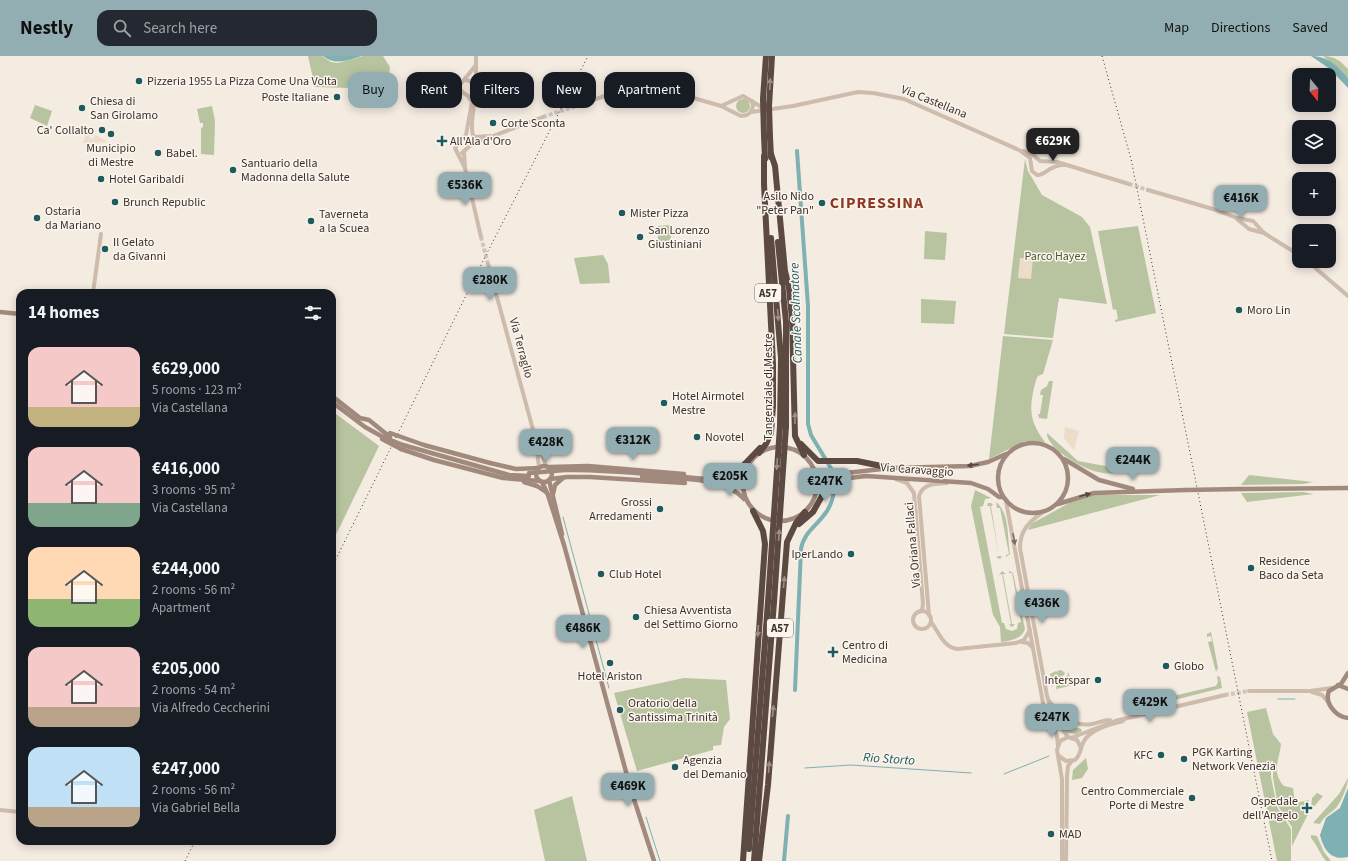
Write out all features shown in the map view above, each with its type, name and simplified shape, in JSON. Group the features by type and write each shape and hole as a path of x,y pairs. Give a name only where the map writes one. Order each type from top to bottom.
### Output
{"highway":[{"name":"Tangenziale di Mestre","path":"747,861 751,783 763,750 783,426 786,322 771,154 767,137 763,99 766,56"},
{"name":"Tangenziale di Mestre","path":"772,56 767,137 764,156 779,330 783,426"},
{"name":"A57","path":"771,154 775,166 785,272 789,288 792,315 795,431 797,441 804,455"},
{"name":"A57","path":"759,453 766,444 771,429 773,364 764,184 764,156"},
{"name":"A57","path":"729,477 738,471 762,446 771,429"},
{"path":"795,431 802,445 818,461 857,461 891,468"},
{"path":"792,530 813,512 826,489"},
{"name":"A57","path":"743,861 751,783 750,751 765,544 763,531 753,511"},
{"name":"A57","path":"758,861 764,783 763,750 787,542 792,530 806,512"},
{"name":"A57","path":"754,861 764,783"}],"main road":[{"path":"0,312 16,314"},
{"path":"336,403 382,439 509,475 529,476 565,473 615,473 716,481"},
{"path":"336,403 360,418 369,420 384,434 434,460 538,486 547,492"},
{"path":"365,427 424,446 516,469 584,466 678,473 716,481 733,489 753,511 765,519 780,522 795,518 806,512 812,503 817,487 815,470 804,455 782,447 770,448 759,453 739,473 716,481 668,482 565,473 541,482 516,480"},
{"path":"384,434 403,445"},
{"path":"1143,491 1112,485 1099,480 1060,455 1052,448 1038,443 1022,445 1009,452 1000,466 998,476 999,487 1004,499 1013,508 1022,512 1033,514 1043,512 1058,504 1094,492 1348,488"},
{"name":"Via Caravaggio","path":"815,470 822,476 832,477 846,473 891,468 977,465 994,460 1009,452"},
{"path":"1058,504 1065,493 1068,480 1067,467 1060,455"},
{"path":"747,503 743,493 742,481 749,463"},
{"path":"539,467 536,475 547,492 564,545 629,784 654,861"},
{"path":"547,467 552,473 549,480 564,545"},
{"path":"557,513 553,493 554,486 565,473"},
{"name":"Via Caravaggio","path":"812,503 835,482 849,477 866,476 959,482 976,485 1004,499"},
{"path":"1348,673 1341,684 1332,688 1328,694 1328,702 1340,716 1348,718"},
{"path":"1338,685 1348,689"}],"street":[{"path":"476,56 476,72"},
{"path":"465,168 455,150 455,146 466,135 472,103 466,94 462,92 460,84 476,65"},
{"path":"464,80 470,81"},
{"path":"596,99 616,92 646,88 673,92 721,106 737,115 744,116 751,112 753,106 752,101"},
{"name":"Via Castellana","path":"751,112 793,106 858,92 878,93 904,99 1019,150 1030,153 1041,162 1050,161 1129,184"},
{"path":"466,94 470,93"},
{"path":"721,106 743,96 766,109"},
{"path":"734,100 732,106 734,112"},
{"path":"472,144 474,140 471,129 474,108"},
{"path":"457,154 461,154 472,144 543,117"},
{"path":"466,135 492,136"},
{"name":"Via Castellana","path":"1019,150 1030,158 1032,167"},
{"path":"464,151 465,168 481,238"},
{"path":"1046,171 1046,166 1041,162 1035,162 1032,167 1033,172 1038,176 1043,174 1053,166 1064,165"},
{"path":"1148,190 1253,222 1264,233"},
{"path":"1236,218 1248,227 1264,233 1292,251"},
{"path":"1248,227 1248,223 1253,222"},
{"path":"1253,222 1255,227 1253,229"},
{"path":"94,289 101,234"},
{"name":"Via Terraglio","path":"488,264 535,437 547,467"},
{"path":"1315,268 1348,296"},
{"name":"Via Terraglio","path":"535,437 539,467"},
{"name":"Via Oriana Fallaci","path":"894,478 907,484 914,493 924,604 922,610 919,612"},
{"name":"Via Oriana Fallaci","path":"929,615 919,495 923,489 931,484 959,482"},
{"path":"1004,499 1034,649 1043,703 1047,716 1057,736 1062,783 1062,861"},
{"path":"1043,512 1027,524 1021,537 1020,548 1048,698 1054,717 1070,738 1077,740 1081,748"},
{"path":"938,630 926,628 921,629 914,625 914,617 919,612 924,612 929,615 931,622 938,630 946,645 951,648 957,649 1004,646 1022,642 1030,645 1034,649"},
{"path":"926,628 931,622"},
{"path":"1022,642 1030,630"},
{"path":"1249,691 1310,691 1332,688"},
{"path":"1310,691 1322,695 1328,702"},
{"path":"1058,746 1060,741 1114,721 1225,695"},
{"path":"1048,698 1060,714 1075,723 1083,725 1108,720 1114,721"},
{"path":"1066,861 1067,772 1069,764 1079,756 1087,736 1098,730 1123,721 1195,702"},
{"path":"1059,756 1066,761 1073,761"},
{"path":"0,810 16,812"}],"green space":[{"path":"308,56 322,56 331,62 338,63 363,56 383,56 390,67 389,72 348,72 348,88 315,87"},
{"path":"1323,56 1334,58 1348,69 1348,78"},
{"path":"743,99 748,101 750,106 748,111 743,113 738,111 736,106 738,101"},
{"path":"35,105 52,111 47,126 30,118"},
{"path":"212,106 215,121 214,155 201,154 201,128 203,127 203,123 200,123 197,109"},
{"name":"Parco Hayez","path":"1025,159 1028,171 1042,195 1082,217 1090,227 1107,304 1059,298 1053,338 1004,334"},
{"path":"671,225 671,248 658,249 658,226"},
{"path":"1138,226 1156,313 1115,322 1115,320 1118,319 1116,309 1113,310 1098,231"},
{"path":"925,231 947,233 945,260 924,259"},
{"path":"603,255 608,264 610,283 580,284 574,258"},
{"path":"921,299 956,301 954,324 921,323"},
{"path":"1003,336 1053,340 1043,374 1038,376 1036,380 1031,405 1035,427 1045,442 1025,441 989,459"},
{"path":"1049,381 1053,381 1047,419 1039,418 1038,414 1040,414 1043,395 1040,395 1041,390 1047,386"},
{"path":"336,414 379,446 336,535"},
{"path":"1047,433 1078,461 1116,468 1124,464 1129,457 1131,457 1124,469 1113,473 1099,472 1084,467 1057,450 1049,441"},
{"path":"1249,475 1313,482 1303,484 1241,485"},
{"path":"975,490 991,498 985,499 983,506 980,507 1002,623 1004,623 1006,629 1012,631 1017,629 1018,623 1021,622 1012,573 1009,573 1009,571 1013,573 1025,629 1021,635 1008,641 1001,642 1000,627 993,615 971,506"},
{"path":"1303,492 1314,494 1247,502 1241,493"},
{"path":"1095,495 1160,495 1028,530 1031,524 1071,502"},
{"path":"996,502 1004,513 1006,519 1010,554 1006,557 1006,555 1009,554 1000,508 997,508"},
{"path":"988,503 993,505 991,506 999,556 990,506 987,506"},
{"path":"1002,571 1006,574 1003,574 1012,624 1015,624 1012,627 1009,625 1011,624 1002,574 999,575"},
{"path":"1211,632 1218,668 1216,672 1208,642 1212,641 1211,636 1207,637 1207,634"},
{"path":"1061,670 1065,673 1064,675 1054,680 1052,688 1050,674 1056,671 1058,673 1057,671"},
{"path":"1068,671 1072,685 1057,689 1057,692 1056,684 1067,678"},
{"path":"1217,676 1220,677 1222,688 1138,709 1155,703 1160,699 1216,686 1218,682"},
{"path":"684,678 726,680 730,719 724,727 721,745 713,746 713,750 637,771 614,693"},
{"path":"1266,708 1273,734 1281,744 1277,766 1280,781 1284,786 1293,788 1295,803 1309,800 1308,814 1292,846 1292,827 1278,806 1273,778 1273,761 1271,761 1271,777 1277,807 1291,829 1291,861 1277,861 1247,712"},
{"path":"1065,724 1081,729 1082,731 1076,734 1068,733 1061,726"},
{"path":"1086,758 1088,769 1082,778 1072,780 1073,770"},
{"path":"1348,778 1344,794 1336,808 1325,817 1320,824 1313,823 1339,794"},
{"path":"1317,793 1323,796 1311,810 1312,798"},
{"path":"572,796 587,861 545,861 534,810"},
{"path":"1311,835 1317,836 1324,852 1331,861 1326,861 1311,838"}],"shaded area":[{"path":"87,132 90,133 89,138 94,139 95,135 108,142 83,143"},
{"path":"1020,258 1033,258 1031,279 1018,278"},
{"path":"1065,427 1079,431 1074,450 1064,438"}],"water":[{"path":"323,56 361,56 342,61 332,61"},
{"path":"1311,56 1317,56 1332,62 1348,78 1348,88 1336,75 1336,68 1329,68"},
{"path":"1348,788 1348,857 1342,858 1333,856 1326,850 1320,835 1326,818 1340,808"}],"waterway":[{"name":"Canale Scolmatore","path":"797,151 808,306 808,424 811,435 832,470"},
{"name":"Canale Scolmatore","path":"795,690 801,549 807,534 828,510 834,491"},
{"path":"563,517 609,688"},
{"name":"Rio Storto","path":"1278,699 1295,699"},
{"name":"Rio Storto","path":"1004,774 1049,756"},
{"name":"Rio Storto","path":"805,768 851,765 971,773"},
{"name":"Canale Scolmatore","path":"784,861 788,816"},
{"path":"646,817 660,861"}],"tunnel":[{"path":"543,117 570,108"},
{"path":"1129,184 1148,190"},
{"path":"481,237 488,264"},
{"path":"1225,695 1249,691"}],"railway":[{"path":"336,559 487,253 588,56"},
{"path":"1102,56 1131,159 1272,861"},
{"path":"185,861 193,845"}],"place":[{"name":"Pizzeria 1955 La Pizza Come Una Volta","path":"139,81"},
{"name":"Poste Italiane","path":"337,97"},
{"name":"Chiesa di San Girolamo","path":"82,108"},
{"name":"Corte Sconta","path":"493,123"},
{"name":"Ca' Collalto","path":"102,130"},
{"name":"Municipio di Mestre","path":"111,134"},
{"name":"All'Ala d'Oro","path":"442,141"},
{"name":"Babel.","path":"158,153"},
{"name":"Santuario della Madonna della Salute","path":"233,170"},
{"name":"Hotel Garibaldi","path":"101,179"},
{"name":"Brunch Republic","path":"115,202"},
{"name":"Asilo Nido \"Peter Pan\"","path":"822,203"},
{"name":"Mister Pizza","path":"622,213"},
{"name":"Ostaria da Mariano","path":"37,218"},
{"name":"Taverneta a la Scuea","path":"311,221"},
{"name":"San Lorenzo Giustiniani","path":"640,237"},
{"name":"Il Gelato da Givanni","path":"105,249"},
{"name":"Moro Lin","path":"1239,310"},
{"name":"Hotel Airmotel Mestre","path":"664,403"},
{"name":"Novotel","path":"697,437"},
{"name":"Grossi Arredamenti","path":"660,509"},
{"name":"IperLando","path":"851,554"},
{"name":"Residence Baco da Seta","path":"1251,568"},
{"name":"Club Hotel","path":"601,574"},
{"name":"Chiesa Avventista del Settimo Giorno","path":"636,617"},
{"name":"Centro di Medicina","path":"833,652"},
{"name":"Hotel Ariston","path":"610,663"},
{"name":"Globo","path":"1166,666"},
{"name":"Interspar","path":"1098,680"},
{"name":"Oratorio della Santissima Trinità","path":"620,710"},
{"name":"KFC","path":"1161,755"},
{"name":"PGK Karting Network Venezia","path":"1184,759"},
{"name":"Agenzia del Demanio","path":"675,767"},
{"name":"Centro Commerciale Porte di Mestre","path":"1192,798"},
{"name":"Ospedale dell'Angelo","path":"1307,808"},
{"name":"MAD","path":"1051,834"}],"district":[{"name":"CIPRESSINA","path":"877,203"}]}
